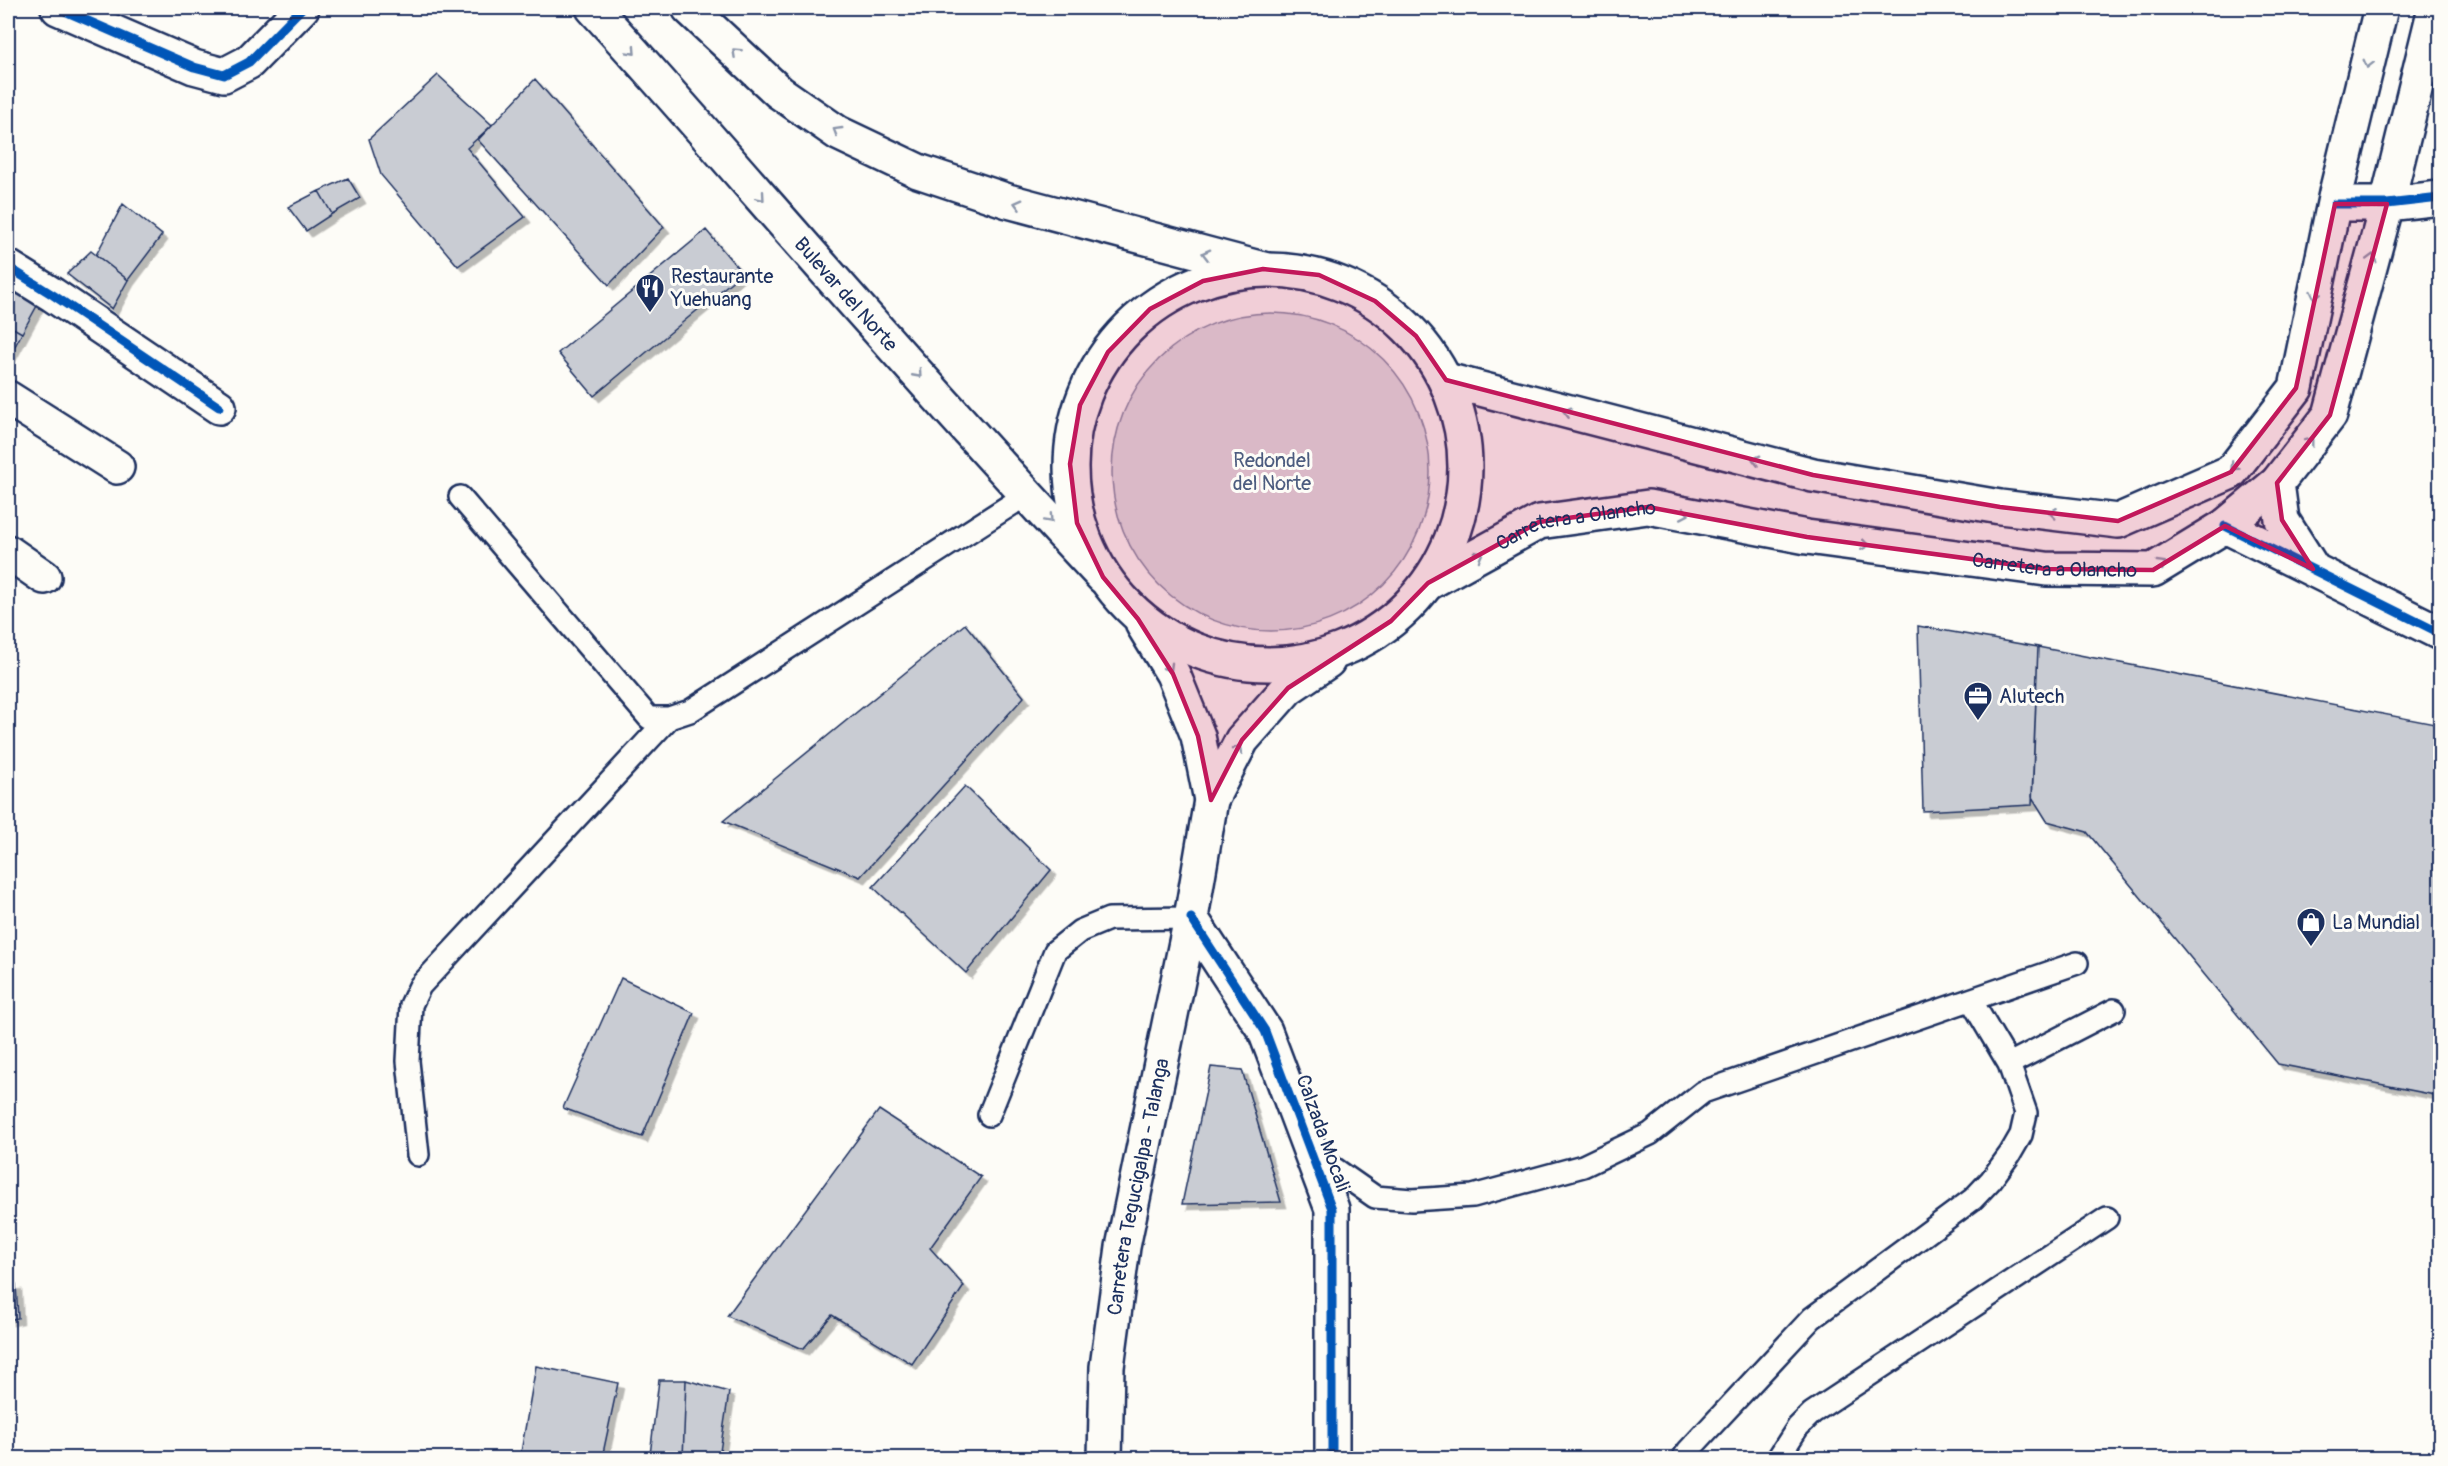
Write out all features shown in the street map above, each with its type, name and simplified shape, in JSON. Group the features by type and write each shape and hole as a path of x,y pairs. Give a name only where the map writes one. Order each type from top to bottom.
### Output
{"main road":[{"path":"58,8 194,67 224,75 249,62 302,8"},
{"name":"Bulevar del Norte","path":"593,8 674,96 758,195 1026,495 1103,578"},
{"path":"689,8 779,92 838,133 918,171 1020,204 1263,269 1319,275 1375,301 1416,336 1446,381 1462,430 1465,484 1453,536 1428,583 1391,621 1344,649 1288,688 1242,740 1211,800 1191,918"},
{"path":"1446,381 1812,475 2000,507 2118,521 2231,472 2296,388 2335,204 2381,8"},
{"name":"Carretera a Olancho","path":"1428,583 1539,522 1648,507 1807,537 2046,569 2153,570 2225,526 2277,483 2330,415 2387,204 2435,8"},
{"path":"2335,204 2387,204 2440,198"},
{"path":"8,267 219,407"},
{"path":"1211,800 1198,736 1173,674 1138,619 1103,578 1077,523 1070,464 1080,405 1084,396 1108,352 1150,309 1203,281 1263,269"},
{"path":"8,398 117,467"},
{"path":"2277,483 2282,520 2313,570"},
{"path":"2225,526 2440,633"},
{"path":"8,552 44,577"},
{"path":"1138,619 1185,648 1237,663 1291,664 1344,649"},
{"name":"Calzada Mocali","path":"1191,918 1265,1031 1332,1209 1332,1458"},
{"name":"Carretera Tegucigalpa - Talanga","path":"1105,1458 1107,1367 1123,1247 1191,918"}],"lane":[{"path":"460,497 649,718 669,718 690,711 1026,495"},
{"path":"418,1155 408,1061 411,1005 420,986 669,718"},
{"path":"989,1115 1055,951 1080,931 1109,919 1191,918"},
{"path":"1311,1152 1375,1197 1412,1200 1473,1196 1583,1166 1650,1134 1703,1092 1903,1025 2077,963"},
{"path":"1683,1458 1812,1318 1973,1199 1991,1179 2021,1135 2026,1113 2009,1064 1971,1000"},
{"path":"2009,1064 2114,1010"},
{"path":"1778,1458 1798,1427 1812,1413 2107,1218"}],"highlighted area":[{"path":"2335,204 2387,204 2330,415 2277,483 2282,520 2313,569 2225,526 2153,570 2046,569 1807,537 1648,507 1539,522 1428,583 1391,621 1288,688 1242,740 1211,800 1198,736 1173,674 1138,619 1103,577 1077,523 1070,464 1080,405 1108,352 1150,309 1203,281 1263,269 1319,275 1375,301 1416,336 1446,380 1813,475 2000,507 2118,521 2231,472 2296,388"}],"green space":[{"name":"Redondel del Norte","path":"1255,313 1287,313 1317,319 1346,331 1360,339 1384,359 1404,383 1418,411 1424,426 1430,456 1430,488 1424,518 1418,533 1404,561 1384,585 1360,605 1317,625 1287,631 1255,631 1225,625 1182,605 1158,585 1138,561 1118,518 1112,488 1112,456 1118,426 1138,383 1158,359 1182,339 1225,319"}],"building":[{"path":"438,75 492,125 467,148 525,217 458,266 381,175 369,139"},
{"path":"535,79 664,227 609,285 478,140"},
{"path":"348,178 360,198 332,214 319,191"},
{"path":"319,191 332,214 306,231 288,207"},
{"path":"123,204 162,235 128,280 96,255"},
{"name":"Restaurante Yuehuang","path":"706,230 742,273 594,396 558,353"},
{"path":"91,251 128,280 112,309 67,274"},
{"path":"8,281 38,304 22,333 8,325"},
{"path":"8,325 22,333 8,359"},
{"path":"965,624 1024,697 860,877 723,821"},
{"name":"Alutech","path":"1918,626 2038,647 2032,805 1923,811"},
{"name":"La Mundial","path":"2038,647 2440,725 2440,1096 2278,1064 2087,832 2047,821 2032,797"},
{"path":"965,786 1051,870 966,973 873,887"},
{"path":"621,978 694,1013 642,1137 563,1108"},
{"path":"1211,1067 1242,1070 1281,1202 1182,1204"},
{"path":"879,1110 981,1177 930,1248 964,1286 912,1364 832,1315 803,1349 727,1316"},
{"path":"16,1284 18,1318 8,1320 8,1285"},
{"path":"536,1366 618,1383 602,1458 520,1458"},
{"path":"659,1380 686,1380 683,1458 663,1458 650,1455"},
{"path":"686,1380 729,1392 719,1458 683,1458"}],"cycle path":[{"path":"58,8 194,67 224,75 249,62 302,8"},
{"path":"2335,204 2387,204 2440,198"},
{"path":"8,267 219,407"},
{"path":"2225,526 2440,633"},
{"path":"1191,918 1265,1031 1332,1209 1332,1458"}],"place":[{"name":"Restaurante Yuehuang","path":"650,314"},
{"name":"Alutech","path":"1978,722"},
{"name":"La Mundial","path":"2311,948"}]}
